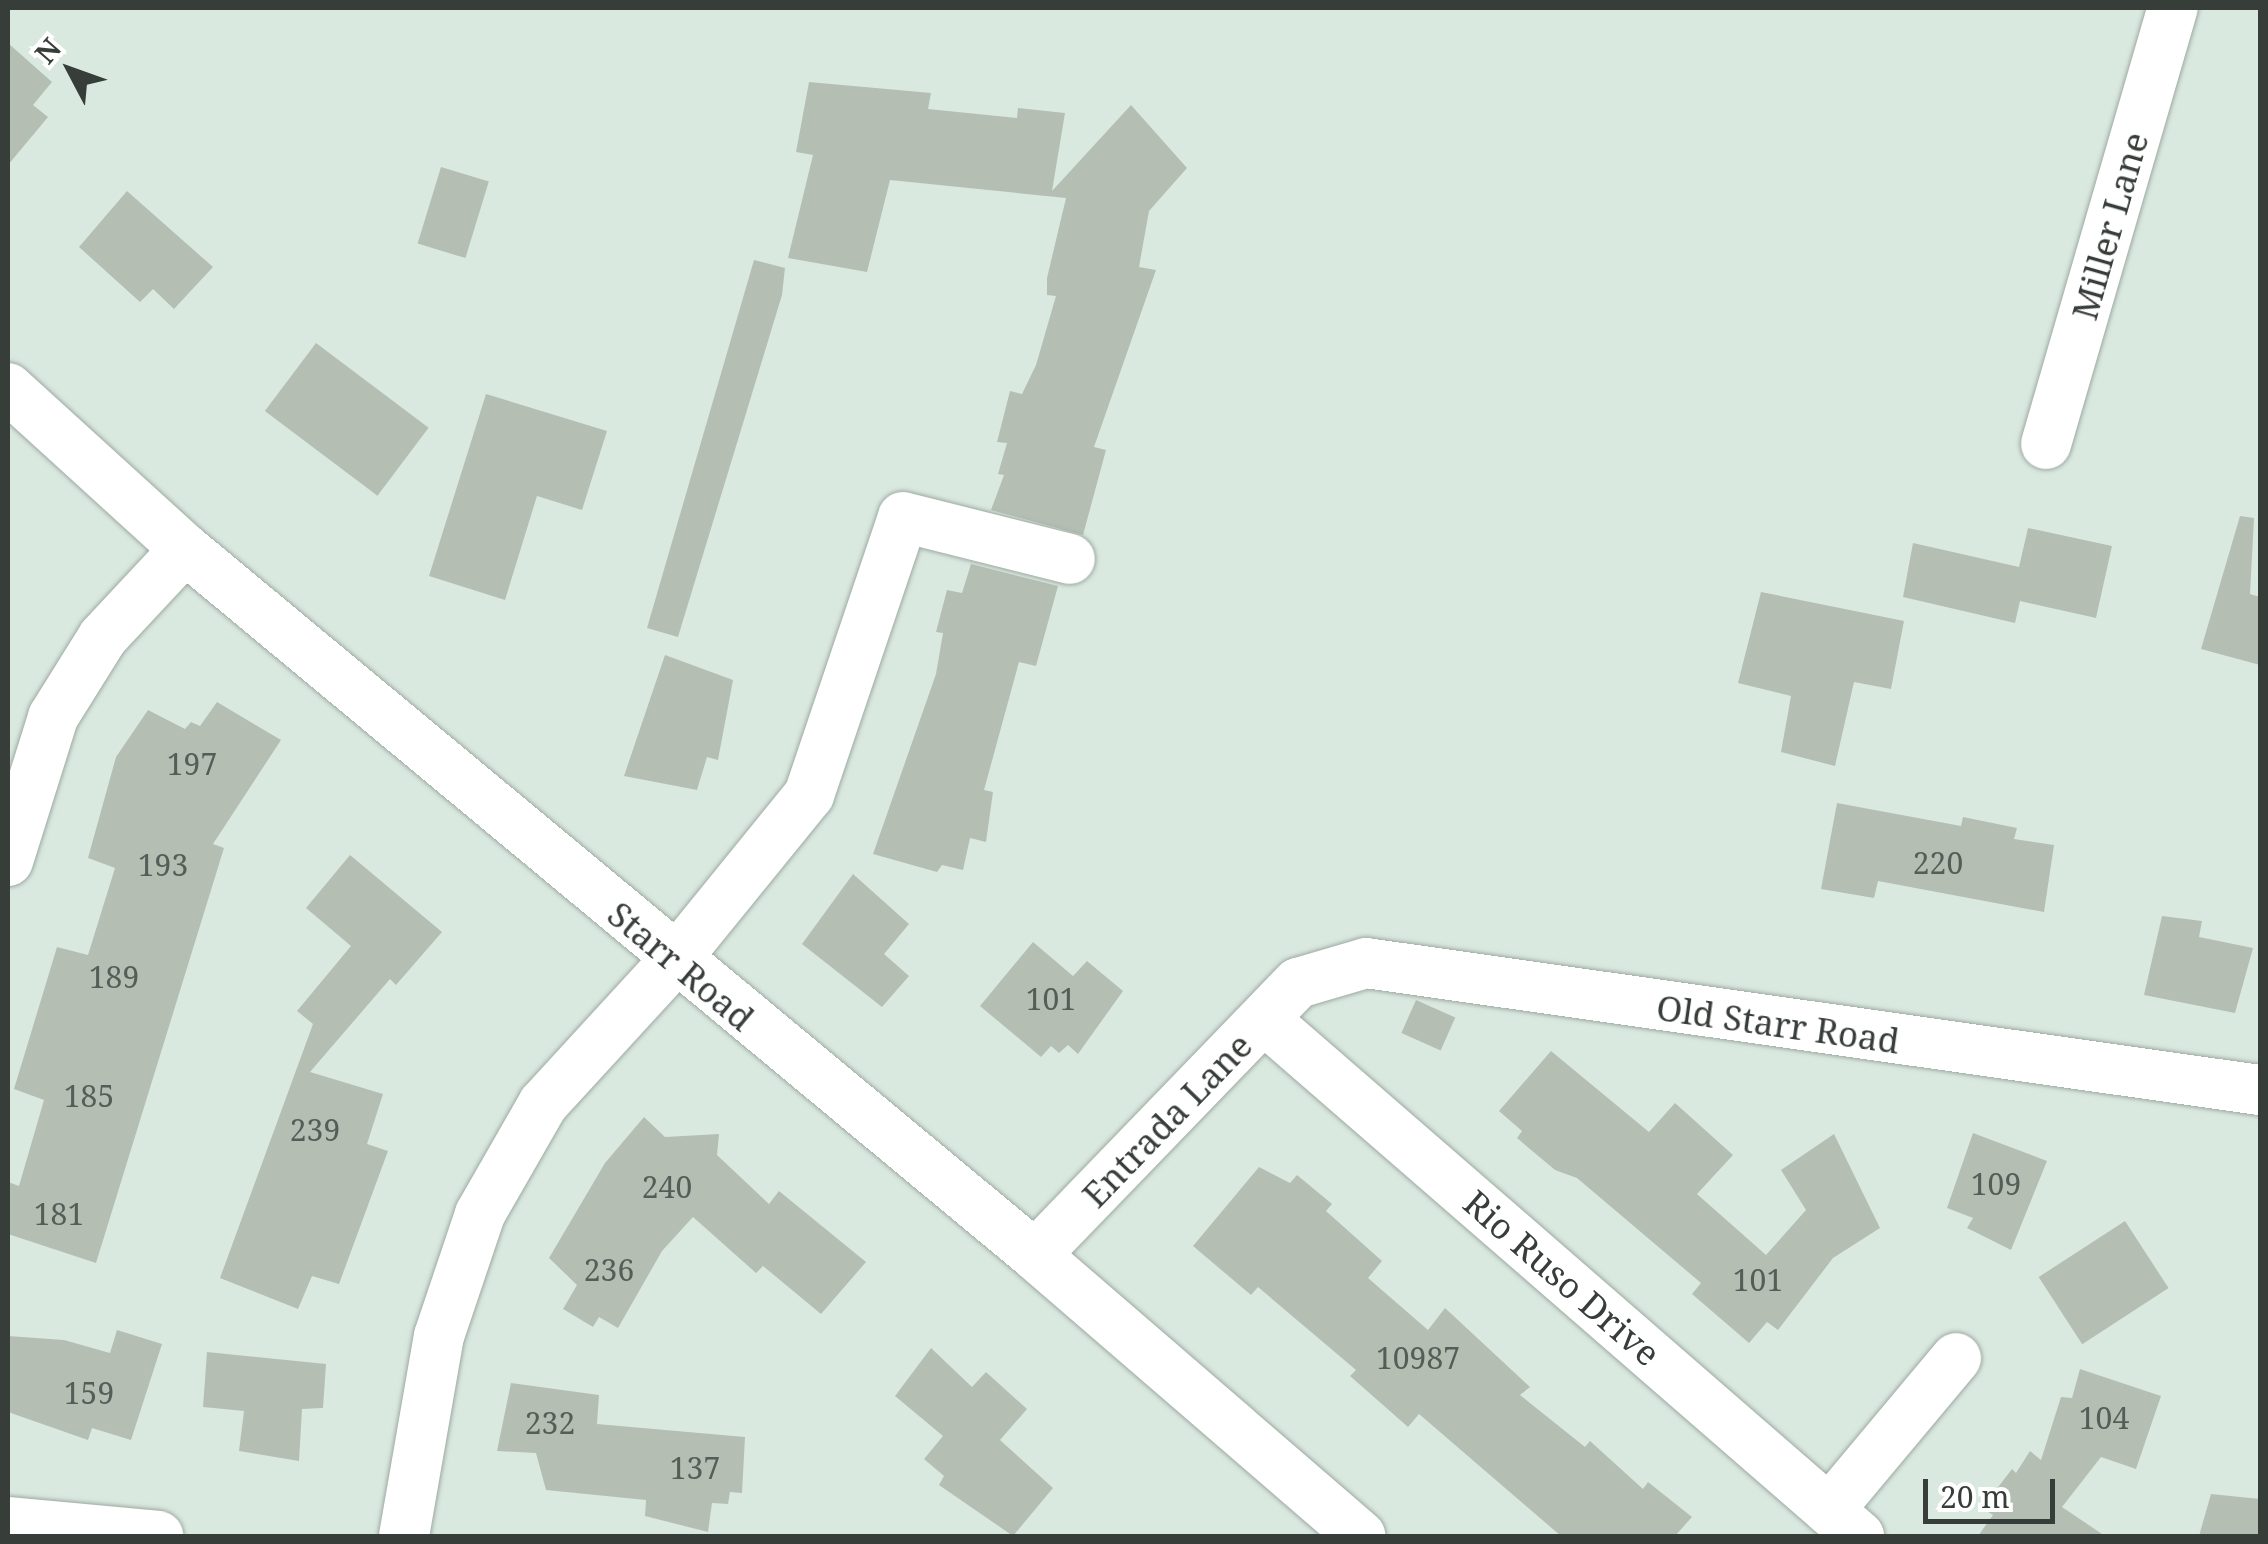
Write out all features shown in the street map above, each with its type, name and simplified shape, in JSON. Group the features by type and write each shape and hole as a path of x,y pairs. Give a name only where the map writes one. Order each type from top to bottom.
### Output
{"street":[{"name":"Miller Lane","path":"2046,444 2173,8"},
{"name":"Starr Road","path":"8,388 185,550 674,960 1034,1255 1361,1536"},
{"path":"404,1536 439,1336 480,1214 543,1104 674,960 809,796 903,517 1070,558"},
{"path":"8,861 52,718 104,636 185,550"},
{"name":"Old Starr Road","path":"1298,983 1366,963 2260,1090"},
{"name":"Entrada Lane","path":"1034,1255 1298,983"},
{"name":"Rio Ruso Drive","path":"1265,1020 1844,1524"},
{"path":"1844,1524 1956,1358"},
{"path":"8,1522 158,1536"}],"building":[{"path":"8,43 52,82 33,105 48,117 8,165"},
{"path":"809,82 931,93 928,109 1017,118 1018,108 1065,113 1052,191 1131,105 1187,168 1149,211 1139,267 1156,270 1094,447 1106,450 1083,535 991,510 1004,475 998,474 1007,443 997,442 1010,391 1022,394 1036,365 1056,296 1047,295 1047,278 1066,198 890,180 867,272 788,258 813,155 796,152"},
{"path":"441,167 489,182 465,258 418,244"},
{"path":"127,191 213,267 174,309 153,289 140,302 79,247"},
{"path":"754,260 785,268 782,295 678,637 647,628"},
{"path":"316,343 429,428 377,496 265,411"},
{"path":"486,394 607,431 582,510 537,496 505,600 429,576"},
{"path":"2240,516 2254,518 2250,594 2260,597 2260,665 2201,649"},
{"path":"2028,528 2112,546 2096,618 2020,601 2015,623 1903,597 1913,543 2019,567"},
{"path":"971,564 1058,586 1036,666 1019,662 984,790 993,792 986,842 970,838 963,870 942,865 937,872 873,854 936,674 943,633 936,632 947,590 962,593"},
{"path":"1761,592 1904,621 1891,689 1854,682 1835,766 1781,752 1791,696 1738,683"},
{"path":"665,655 733,680 718,760 707,757 697,790 624,776"},
{"path":"217,702 281,740 213,844 224,848 96,1263 8,1234 8,1182 19,1186 44,1100 14,1089 57,947 88,955 115,868 88,858 116,757 148,710 185,729 191,722 200,726"},
{"path":"1837,803 1961,826 1963,817 2017,828 2014,839 2054,845 2044,912 1878,881 1874,898 1821,889"},
{"path":"350,855 442,932 396,985 390,979 310,1072 383,1094 367,1144 388,1151 339,1284 312,1276 298,1309 220,1278 313,1024 297,1011 351,946 306,908"},
{"path":"853,874 909,924 884,954 909,976 882,1007 802,944"},
{"path":"2162,916 2202,921 2199,937 2253,948 2235,1013 2144,995"},
{"path":"1033,942 1073,976 1087,961 1123,991 1078,1054 1068,1045 1059,1053 1051,1046 1041,1057 980,1006"},
{"path":"1416,1000 1455,1017 1441,1050 1401,1033"},
{"path":"1551,1051 1649,1132 1675,1103 1733,1155 1697,1194 1766,1255 1806,1210 1781,1170 1834,1134 1880,1228 1833,1258 1778,1330 1767,1322 1749,1343 1692,1294 1701,1283 1577,1178 1555,1170 1517,1138 1522,1131 1499,1111"},
{"path":"644,1117 665,1137 719,1134 717,1155 769,1204 779,1191 866,1262 821,1314 763,1266 756,1273 693,1217 662,1251 618,1328 599,1317 593,1327 563,1309 577,1285 549,1258 605,1163"},
{"path":"1973,1133 2047,1161 2011,1250 1967,1228 1973,1218 1947,1208"},
{"path":"1259,1167 1290,1183 1297,1175 1332,1204 1326,1211 1382,1261 1368,1278 1428,1330 1445,1308 1530,1387 1520,1395 1585,1447 1590,1441 1643,1489 1648,1482 1692,1517 1675,1536 1561,1536 1419,1414 1408,1427 1350,1376 1356,1370 1258,1287 1251,1295 1193,1246"},
{"path":"2125,1221 2169,1288 2082,1344 2039,1277"},
{"path":"117,1330 162,1344 131,1440 92,1428 88,1440 8,1412 8,1336 64,1340 110,1353"},
{"path":"931,1348 972,1387 986,1372 1027,1409 1000,1440 1053,1488 1013,1536 939,1485 944,1476 924,1459 943,1436 895,1396"},
{"path":"207,1352 326,1364 323,1408 302,1409 299,1461 239,1451 244,1411 203,1407"},
{"path":"2080,1369 2161,1396 2136,1469 2101,1457 2062,1507 2105,1536 1978,1536 1993,1515 1982,1508 2012,1469 2016,1473 2030,1451 2041,1460 2061,1397 2072,1398"},
{"path":"511,1383 599,1395 597,1424 745,1437 742,1493 730,1492 728,1504 712,1503 708,1532 645,1516 646,1500 546,1490 536,1453 497,1451"},
{"path":"2211,1494 2260,1499 2260,1536 2199,1536"}]}
